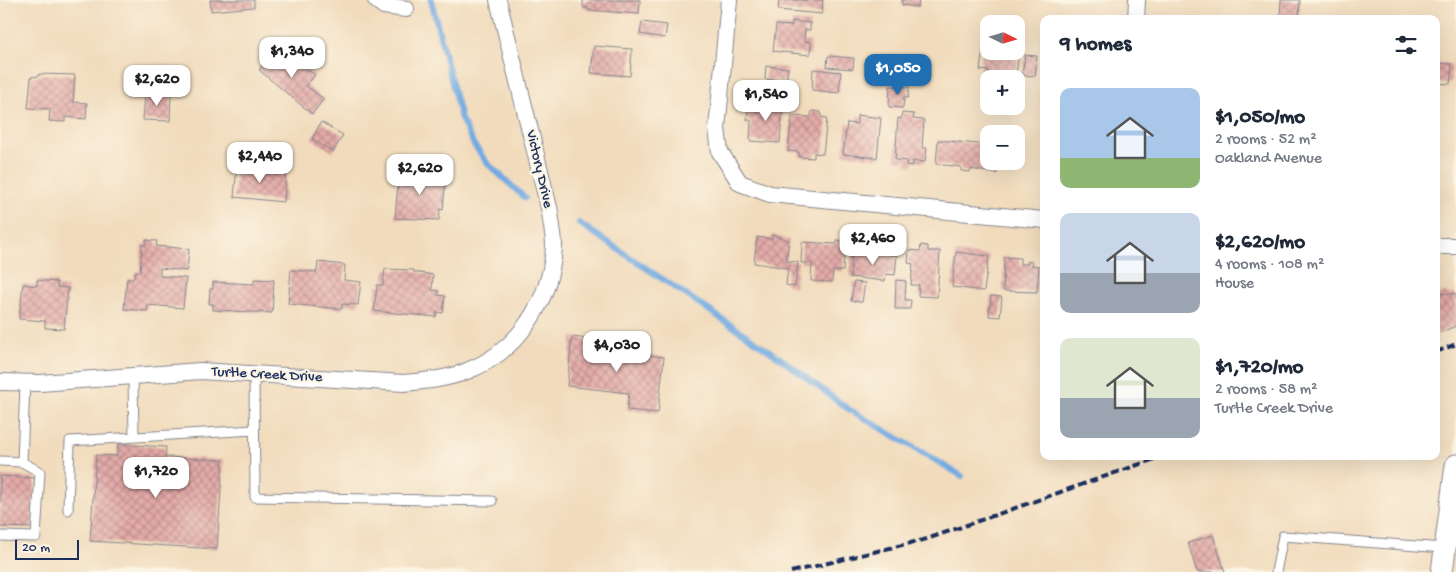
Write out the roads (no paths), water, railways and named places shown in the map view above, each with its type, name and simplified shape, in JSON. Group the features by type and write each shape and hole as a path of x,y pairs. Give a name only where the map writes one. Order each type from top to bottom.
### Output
{"street":[{"path":"376,0 384,6 406,9"},
{"name":"Victory Drive","path":"498,0 550,212 554,244 550,276 539,307 520,334"},
{"path":"729,0 717,129 720,152 729,170 740,183 770,194 1040,220"},
{"path":"1136,15 1137,0"},
{"path":"1440,246 1456,246"},
{"name":"Turtle Creek Drive","path":"0,382 26,383 132,378 200,371 404,383 436,380 468,371 496,356 520,334"},
{"path":"1442,572 1456,465"}],"lane":[{"path":"254,373 255,497 492,501"},
{"path":"132,378 134,437"},
{"path":"22,462 26,383"},
{"path":"68,510 70,441 254,430"},
{"path":"0,461 22,462 40,472 36,537 0,536"},
{"path":"1276,572 1282,536 1444,548"}],"waterway":[{"path":"431,0 461,119 474,145 488,164 525,198"},
{"path":"579,223 780,358 847,408 962,476"}],"railway":[{"path":"1440,350 1456,344"},
{"path":"791,572 927,539 1152,460"}]}
